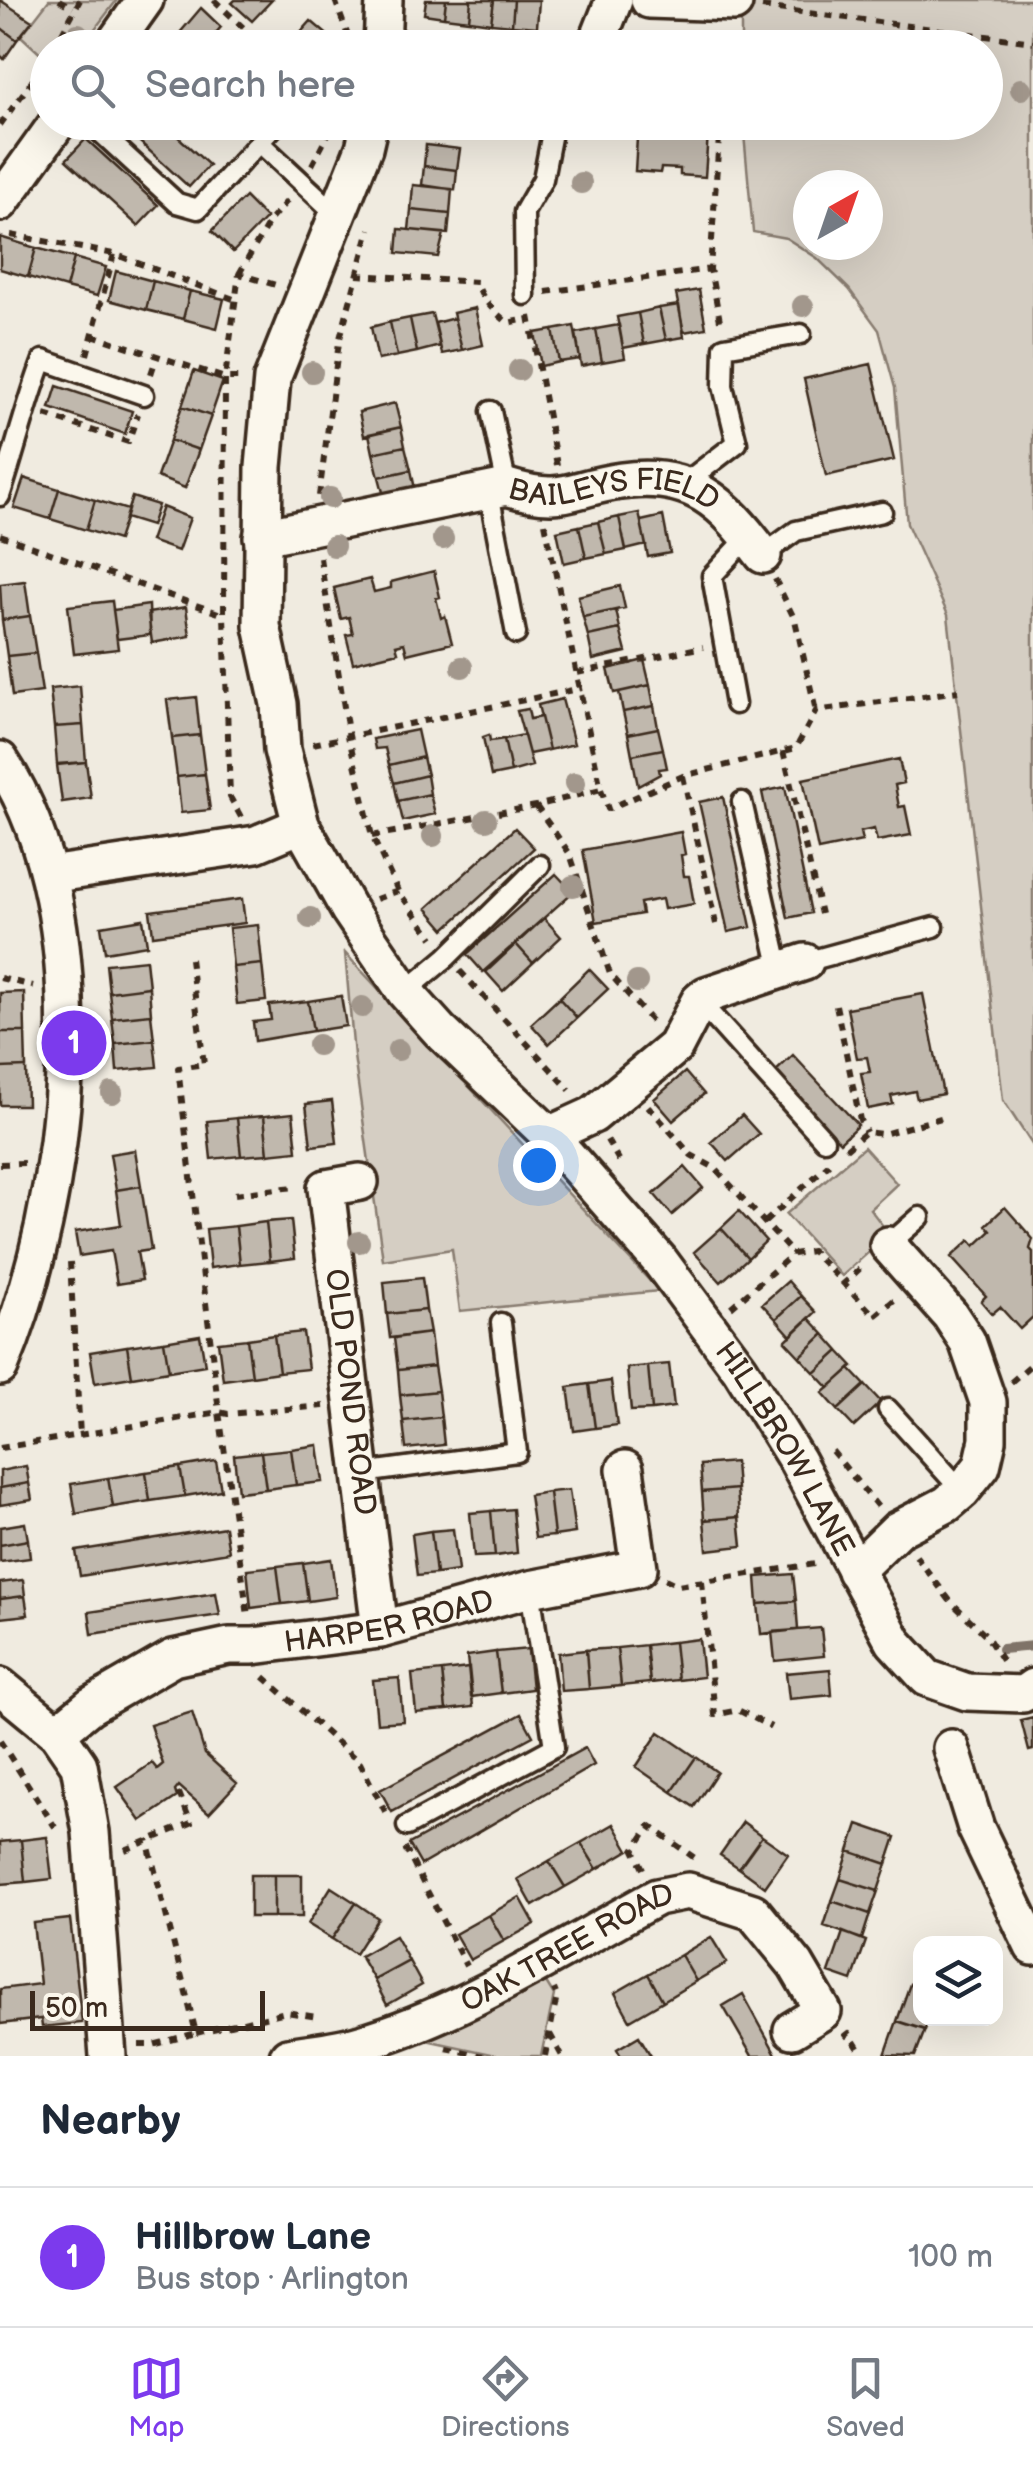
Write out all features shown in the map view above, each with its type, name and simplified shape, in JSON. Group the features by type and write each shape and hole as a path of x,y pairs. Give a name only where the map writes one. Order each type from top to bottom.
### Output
{"street":[{"path":"124,30 145,0"},
{"path":"383,30 384,0"},
{"path":"602,30 614,0"},
{"path":"649,0 734,4"},
{"path":"5,184 43,140"},
{"name":"HILLBROW LANE","path":"366,140 272,379 264,467 262,626 278,704 282,750 301,825 350,910 405,992 440,1031 549,1135 660,1261 740,1369 797,1461 894,1642 927,1678 966,1692 1025,1691"},
{"name":"BAILEYS FIELD","path":"262,537 525,493 662,479 701,490 756,546"},
{"path":"0,760 27,811 50,876 62,948 64,1055 42,1237 14,1334 0,1367"},
{"path":"50,876 256,844 301,825"},
{"path":"549,1135 593,1115 675,1047 706,994 793,966"},
{"name":"OLD POND ROAD","path":"343,1185 350,1403 363,1473 380,1630"},
{"path":"849,1562 962,1492 982,1466 988,1440 988,1402 967,1341 888,1245"},
{"path":"625,1468 639,1568"},
{"name":"HARPER ROAD","path":"58,1732 90,1706 173,1658 380,1630 530,1588 639,1568"},
{"path":"0,1686 58,1732 79,1765 94,1866 108,2050"},
{"path":"952,1748 976,1828 1033,1947"},
{"name":"OAK TREE ROAD","path":"288,2056 355,2050 481,1993 657,1897 688,1891 753,1912 796,1965 823,2011 792,2030"}],"lane":[{"path":"108,140 176,202 198,209 263,140"},
{"path":"525,295 524,212 543,179 551,140"},
{"path":"260,144 337,215"},
{"path":"685,483 737,443 723,386 724,347 801,334"},
{"path":"0,496 24,408 44,360 144,396"},
{"path":"491,410 525,493 516,634"},
{"path":"735,704 712,576 756,546 796,531 882,512"},
{"path":"742,802 793,966 934,927"},
{"path":"405,992 447,957 540,865"},
{"path":"699,1001 824,1140"},
{"path":"888,1245 920,1217"},
{"path":"363,1473 517,1452 501,1323"},
{"path":"888,1409 962,1492"},
{"path":"402,1833 554,1746 530,1588"}],"path":[{"path":"59,0 74,8"},
{"path":"63,30 80,0"},
{"path":"214,0 245,30"},
{"path":"335,0 344,30"},
{"path":"734,4 939,30"},
{"path":"1003,38 1033,42"},
{"path":"0,125 30,84"},
{"path":"719,140 710,268 724,347"},
{"path":"374,214 339,342 314,526 350,738 372,836 398,891 447,957 593,1115 622,1166"},
{"path":"0,232 114,254 236,300"},
{"path":"83,373 114,254"},
{"path":"710,268 525,295 530,319 525,493 582,688 608,809 684,776 796,748 816,711 795,620 756,546"},
{"path":"360,276 477,282 481,298 508,323 530,319"},
{"path":"92,335 225,378 272,379"},
{"path":"24,408 128,442 157,356"},
{"path":"0,535 224,615"},
{"path":"577,673 722,643"},
{"path":"282,750 582,688"},
{"path":"816,711 958,691"},
{"path":"783,751 821,914"},
{"path":"684,776 716,924"},
{"path":"372,836 536,806 601,789"},
{"path":"536,806 570,854 610,974 675,1047"},
{"path":"190,959 204,1064 178,1068 247,1646 243,1658 360,1763 402,1833 481,1993"},
{"path":"836,1004 866,1132"},
{"path":"628,1084 691,1155 715,1168 793,1254"},
{"path":"765,1222 866,1132 883,1134 941,1118"},
{"path":"236,1194 343,1185"},
{"path":"42,1237 68,1239 80,1435"},
{"path":"702,1318 724,1313 793,1254 812,1250 875,1316 918,1280"},
{"path":"0,1448 219,1412 350,1403"},
{"path":"821,1440 951,1602 986,1635 1025,1691"},
{"path":"639,1568 678,1585 849,1562"},
{"path":"702,1581 716,1714 738,1710 770,1727"},
{"path":"0,1743 58,1832"},
{"path":"94,1866 191,1823 177,1788"},
{"path":"108,2050 154,2045 196,2033 148,1840"},
{"path":"540,1961 558,1996 544,2056"},
{"path":"838,2041 850,2033 863,2056"},
{"path":"549,2034 562,2056"}],"shaded area":[{"path":"49,0 117,0 94,30 30,30 30,44 21,36"},
{"path":"741,0 1033,0 1033,1146 1003,1100 948,615 907,524 895,388 879,330 849,289 819,260 883,260 883,170 793,170 793,243 753,232 745,140 1003,140 1003,30 741,30"},
{"path":"345,953 659,1291 460,1311 452,1249 383,1260 354,1056"},
{"path":"864,1147 897,1184 870,1209 889,1234 842,1276 786,1214"},
{"path":"546,1982 554,1995 541,2056 501,2056 426,2040"}],"building":[{"path":"0,0 32,21 17,40 0,27"},
{"path":"272,0 252,21 232,3"},
{"path":"426,0 446,0 444,17 424,14"},
{"path":"446,0 471,0 469,20 444,17"},
{"path":"471,0 494,0 491,23 469,20"},
{"path":"494,0 514,0 512,25 491,23"},
{"path":"514,0 539,0 537,27 512,25"},
{"path":"201,8 221,27 218,30 182,30"},
{"path":"311,21 322,30 303,30"},
{"path":"0,27 17,40 4,59 0,55"},
{"path":"87,140 158,205 138,226 66,160"},
{"path":"138,140 182,140 209,165 189,187"},
{"path":"637,140 708,140 705,177 680,175 680,169 661,168 660,173 635,171"},
{"path":"426,145 460,149 457,170 424,166"},
{"path":"424,166 457,170 455,190 422,185"},
{"path":"413,185 452,189 450,214 411,210"},
{"path":"245,197 266,218 233,252 212,231"},
{"path":"411,210 450,214 448,234 409,230"},
{"path":"399,229 444,233 438,257 397,253"},
{"path":"0,237 36,248 28,277 0,269"},
{"path":"36,248 74,258 66,288 28,277"},
{"path":"74,258 106,267 97,296 66,288"},
{"path":"116,271 153,281 146,310 109,300"},
{"path":"153,281 190,291 183,319 146,310"},
{"path":"699,290 706,328 684,332 676,294"},
{"path":"190,291 224,299 217,328 183,319"},
{"path":"679,305 684,337 666,340 659,308"},
{"path":"475,308 483,345 462,350 453,313"},
{"path":"659,308 666,340 644,344 638,313"},
{"path":"638,313 644,344 623,348 617,317"},
{"path":"432,314 440,346 417,352 410,318"},
{"path":"410,318 417,352 397,356 390,322"},
{"path":"454,318 462,350 442,354 435,323"},
{"path":"390,322 397,356 378,360 371,327"},
{"path":"619,325 625,358 602,362 596,329"},
{"path":"574,326 580,359 559,362 553,330"},
{"path":"596,329 602,362 581,366 576,333"},
{"path":"553,330 559,362 541,366 535,333"},
{"path":"871,364 894,460 826,476 804,379"},
{"path":"194,371 223,381 211,416 182,406"},
{"path":"57,386 132,411 125,434 50,408"},
{"path":"395,403 401,427 364,436 359,412"},
{"path":"182,406 211,416 199,450 170,440"},
{"path":"401,427 405,446 373,453 369,434"},
{"path":"170,440 199,450 185,488 157,477"},
{"path":"405,446 411,470 379,477 373,453"},
{"path":"411,470 415,489 384,496 379,477"},
{"path":"24,478 59,489 50,519 14,508"},
{"path":"59,489 95,500 86,530 50,519"},
{"path":"132,497 158,505 151,526 125,518"},
{"path":"95,500 128,510 118,540 86,530"},
{"path":"162,507 190,518 178,551 150,541"},
{"path":"639,513 646,545 626,550 619,517"},
{"path":"663,516 670,553 648,557 641,521"},
{"path":"619,517 626,550 606,554 598,522"},
{"path":"598,522 606,554 586,558 579,526"},
{"path":"579,526 586,558 564,563 557,531"},
{"path":"434,571 441,618 445,616 452,643 407,654 404,643 396,645 398,652 353,663 346,635 353,634 349,617 341,619 334,588 370,579 374,592 391,588 391,582"},
{"path":"25,581 30,616 2,620 0,584"},
{"path":"620,586 625,608 583,617 578,596"},
{"path":"112,601 118,649 74,654 68,606"},
{"path":"149,605 150,635 117,639 113,610"},
{"path":"186,607 190,636 152,643 148,613"},
{"path":"616,610 620,629 588,636 583,617"},
{"path":"30,616 36,653 7,656 2,620"},
{"path":"620,629 626,652 593,660 588,636"},
{"path":"36,653 42,692 12,696 7,656"},
{"path":"644,660 650,685 614,693 608,669"},
{"path":"650,685 654,706 623,712 619,692"},
{"path":"80,686 83,725 54,727 50,689"},
{"path":"196,697 200,735 172,738 167,700"},
{"path":"562,699 574,744 549,750 538,705"},
{"path":"654,706 658,728 628,734 623,712"},
{"path":"528,709 530,719 541,717 549,750 529,754 517,711"},
{"path":"83,725 86,762 57,764 54,727"},
{"path":"658,728 663,749 632,755 628,734"},
{"path":"417,730 423,757 389,765 385,748 375,749 373,739"},
{"path":"200,735 205,774 177,777 172,738"},
{"path":"489,735 490,741 504,739 511,772 491,776 483,737"},
{"path":"524,735 532,766 511,772 504,739"},
{"path":"663,749 667,768 659,769 660,774 638,786 632,755"},
{"path":"423,757 427,775 394,783 389,765"},
{"path":"899,759 904,783 895,785 899,807 905,806 911,835 877,841 874,829 860,832 862,841 818,850 803,779"},
{"path":"86,762 91,798 62,802 57,765"},
{"path":"205,774 210,810 181,813 177,777"},
{"path":"427,775 430,794 398,801 394,783"},
{"path":"785,787 811,913 788,918 762,792"},
{"path":"430,794 435,814 403,821 398,801"},
{"path":"723,797 751,927 728,932 699,802"},
{"path":"515,828 534,848 445,929 427,908"},
{"path":"681,832 684,876 689,876 694,904 664,909 662,899 640,903 642,914 596,922 583,850"},
{"path":"556,874 573,892 483,972 467,954"},
{"path":"242,899 245,923 153,935 150,911"},
{"path":"544,918 561,937 533,963 516,944"},
{"path":"143,919 147,945 105,952 101,926"},
{"path":"258,925 262,964 233,967 229,928"},
{"path":"516,944 533,963 503,991 486,972"},
{"path":"146,960 149,987 109,992 106,964"},
{"path":"262,964 266,1001 237,1004 233,967"},
{"path":"589,969 608,989 577,1018 559,998"},
{"path":"149,987 151,1014 112,1018 109,992"},
{"path":"24,992 25,1032 0,1032 0,993"},
{"path":"923,994 943,1094 917,1099 915,1091 891,1096 893,1104 868,1109 861,1073 870,1072 867,1057 857,1058 847,1008"},
{"path":"341,996 346,1026 313,1031 308,1001"},
{"path":"559,998 577,1018 549,1044 531,1024"},
{"path":"308,1001 313,1031 255,1041 253,1022 271,1020 269,1005"},
{"path":"151,1014 154,1040 115,1044 112,1018"},
{"path":"0,1032 25,1032 26,1067 0,1068"},
{"path":"154,1040 157,1067 117,1071 115,1044"},
{"path":"793,1055 858,1125 840,1142 775,1072"},
{"path":"26,1067 27,1105 0,1105 0,1068"},
{"path":"685,1072 704,1094 673,1121 654,1099"},
{"path":"332,1101 337,1143 311,1146 306,1104"},
{"path":"293,1113 297,1151 268,1154 264,1116"},
{"path":"742,1115 759,1134 728,1161 711,1142"},
{"path":"264,1116 268,1154 241,1156 237,1118"},
{"path":"237,1118 241,1156 211,1159 207,1121"},
{"path":"135,1150 141,1186 116,1190 110,1154"},
{"path":"685,1167 703,1188 672,1215 654,1194"},
{"path":"141,1186 151,1250 137,1252 142,1280 117,1284 111,1251 79,1256 75,1232 121,1225 116,1190"},
{"path":"1005,1207 1033,1239 1033,1317 1020,1329 1000,1307 992,1314 981,1301 986,1296 951,1257 970,1240 975,1246 991,1231 986,1225"},
{"path":"739,1211 766,1241 748,1258 721,1228"},
{"path":"291,1220 295,1258 270,1261 266,1222"},
{"path":"266,1222 270,1261 240,1264 236,1226"},
{"path":"236,1226 240,1264 210,1268 206,1229"},
{"path":"721,1228 748,1258 721,1282 694,1252"},
{"path":"422,1278 426,1310 387,1314 384,1282"},
{"path":"788,1281 801,1296 776,1319 762,1304"},
{"path":"801,1296 816,1312 791,1336 776,1319"},
{"path":"426,1310 430,1333 390,1338 387,1314"},
{"path":"809,1318 824,1334 800,1357 785,1341"},
{"path":"303,1332 308,1369 279,1372 274,1335"},
{"path":"430,1333 434,1366 398,1370 394,1338"},
{"path":"824,1334 839,1351 815,1373 800,1357"},
{"path":"200,1335 205,1365 169,1371 164,1341"},
{"path":"274,1335 279,1372 252,1376 247,1339"},
{"path":"247,1339 252,1376 223,1380 218,1342"},
{"path":"164,1341 169,1371 132,1377 127,1346"},
{"path":"127,1346 132,1377 95,1383 90,1352"},
{"path":"839,1351 853,1366 829,1388 815,1373"},
{"path":"669,1364 674,1407 652,1410 648,1366"},
{"path":"434,1366 438,1391 400,1395 398,1370"},
{"path":"648,1366 652,1410 631,1411 627,1368"},
{"path":"850,1369 865,1385 838,1410 823,1393"},
{"path":"611,1381 617,1425 595,1428 589,1384"},
{"path":"589,1384 595,1428 574,1431 568,1387"},
{"path":"865,1385 881,1402 854,1427 838,1410"},
{"path":"438,1391 441,1417 403,1421 400,1395"},
{"path":"441,1417 444,1445 406,1449 403,1421"},
{"path":"318,1445 323,1482 296,1485 291,1449"},
{"path":"291,1449 296,1485 266,1489 261,1452"},
{"path":"261,1452 266,1489 238,1492 234,1455"},
{"path":"216,1461 221,1490 185,1496 180,1467"},
{"path":"735,1462 737,1489 702,1492 700,1465"},
{"path":"26,1466 29,1483 0,1488 0,1471"},
{"path":"180,1467 185,1496 150,1501 146,1472"},
{"path":"146,1472 150,1501 113,1507 108,1478"},
{"path":"108,1478 113,1507 76,1514 71,1484"},
{"path":"29,1483 32,1500 0,1505 0,1488"},
{"path":"737,1489 739,1517 704,1520 702,1492"},
{"path":"569,1490 575,1533 554,1536 549,1492"},
{"path":"549,1492 554,1536 535,1538 529,1495"},
{"path":"513,1509 517,1553 495,1556 491,1511"},
{"path":"491,1511 495,1556 474,1557 470,1513"},
{"path":"739,1517 742,1546 707,1550 704,1520"},
{"path":"25,1523 28,1540 0,1545 0,1527"},
{"path":"225,1527 229,1552 80,1576 76,1551"},
{"path":"453,1529 458,1571 436,1574 431,1531"},
{"path":"431,1531 436,1574 417,1576 412,1534"},
{"path":"28,1540 30,1558 0,1562 0,1545"},
{"path":"331,1559 336,1597 308,1601 303,1563"},
{"path":"303,1563 308,1601 282,1604 277,1566"},
{"path":"277,1566 282,1604 251,1608 247,1569"},
{"path":"793,1574 796,1601 758,1604 756,1577"},
{"path":"23,1580 25,1596 0,1599 0,1583"},
{"path":"216,1593 220,1615 92,1634 89,1612"},
{"path":"25,1596 28,1615 0,1618 0,1599"},
{"path":"796,1601 798,1630 761,1634 758,1604"},
{"path":"821,1628 824,1656 775,1661 772,1632"},
{"path":"699,1639 703,1677 678,1680 674,1642"},
{"path":"674,1642 678,1680 650,1683 646,1645"},
{"path":"646,1645 650,1683 621,1686 617,1648"},
{"path":"617,1648 621,1686 589,1689 586,1650"},
{"path":"528,1649 532,1689 501,1693 496,1652"},
{"path":"586,1650 589,1689 561,1691 558,1653"},
{"path":"496,1652 501,1693 471,1697 467,1656"},
{"path":"469,1668 473,1707 446,1710 442,1671"},
{"path":"830,1669 832,1695 789,1699 786,1673"},
{"path":"442,1671 446,1710 416,1713 412,1674"},
{"path":"399,1678 403,1721 377,1723 373,1680"},
{"path":"192,1712 205,1754 237,1783 209,1813 179,1786 175,1791 177,1797 141,1821 117,1787 152,1763 157,1769 163,1764 150,1725"},
{"path":"521,1714 533,1736 392,1812 380,1790"},
{"path":"1033,1717 1033,1750 1029,1751 1021,1720"},
{"path":"659,1732 696,1757 672,1792 636,1767"},
{"path":"585,1748 594,1765 421,1865 409,1844"},
{"path":"696,1757 717,1772 694,1807 672,1792"},
{"path":"743,1822 762,1836 739,1868 720,1855"},
{"path":"614,1824 629,1850 597,1869 581,1843"},
{"path":"858,1824 896,1837 887,1864 849,1851"},
{"path":"762,1836 788,1854 765,1887 739,1868"},
{"path":"47,1837 52,1879 25,1882 21,1840"},
{"path":"21,1840 25,1882 1,1884 0,1842"},
{"path":"581,1843 597,1869 565,1887 549,1861"},
{"path":"849,1851 887,1864 878,1891 840,1879"},
{"path":"549,1861 565,1887 533,1906 518,1879"},
{"path":"250,1875 274,1875 274,1917 250,1917"},
{"path":"274,1875 302,1875 302,1917 274,1917"},
{"path":"840,1879 878,1891 870,1914 832,1901"},
{"path":"331,1887 356,1903 332,1939 308,1924"},
{"path":"520,1897 535,1924 504,1941 489,1915"},
{"path":"832,1901 870,1914 862,1939 824,1926"},
{"path":"356,1903 378,1918 355,1954 332,1939"},
{"path":"489,1915 504,1941 470,1960 455,1934"},
{"path":"70,1919 82,2023 42,2027 41,2019 0,2024 0,1989 40,1984 33,1923"},
{"path":"843,1932 866,1941 852,1981 829,1973"},
{"path":"395,1936 409,1961 374,1980 360,1956"},
{"path":"711,1937 727,1963 696,1981 681,1955"},
{"path":"681,1955 696,1981 663,2001 648,1974"},
{"path":"409,1961 422,1985 387,2005 374,1980"},
{"path":"648,1974 663,2001 630,2020 615,1993"},
{"path":"910,1984 913,2026 926,2026 925,2030 897,2021"},
{"path":"743,1994 777,2056 752,2056 723,2006"},
{"path":"897,2021 925,2030 915,2056 885,2055"},
{"path":"639,2036 651,2056 621,2056 617,2049"}],"waterway":[{"path":"1002,1649 1033,1646"}],"place":[{"name":"Hillbrow Lane","path":"74,1043"}]}
